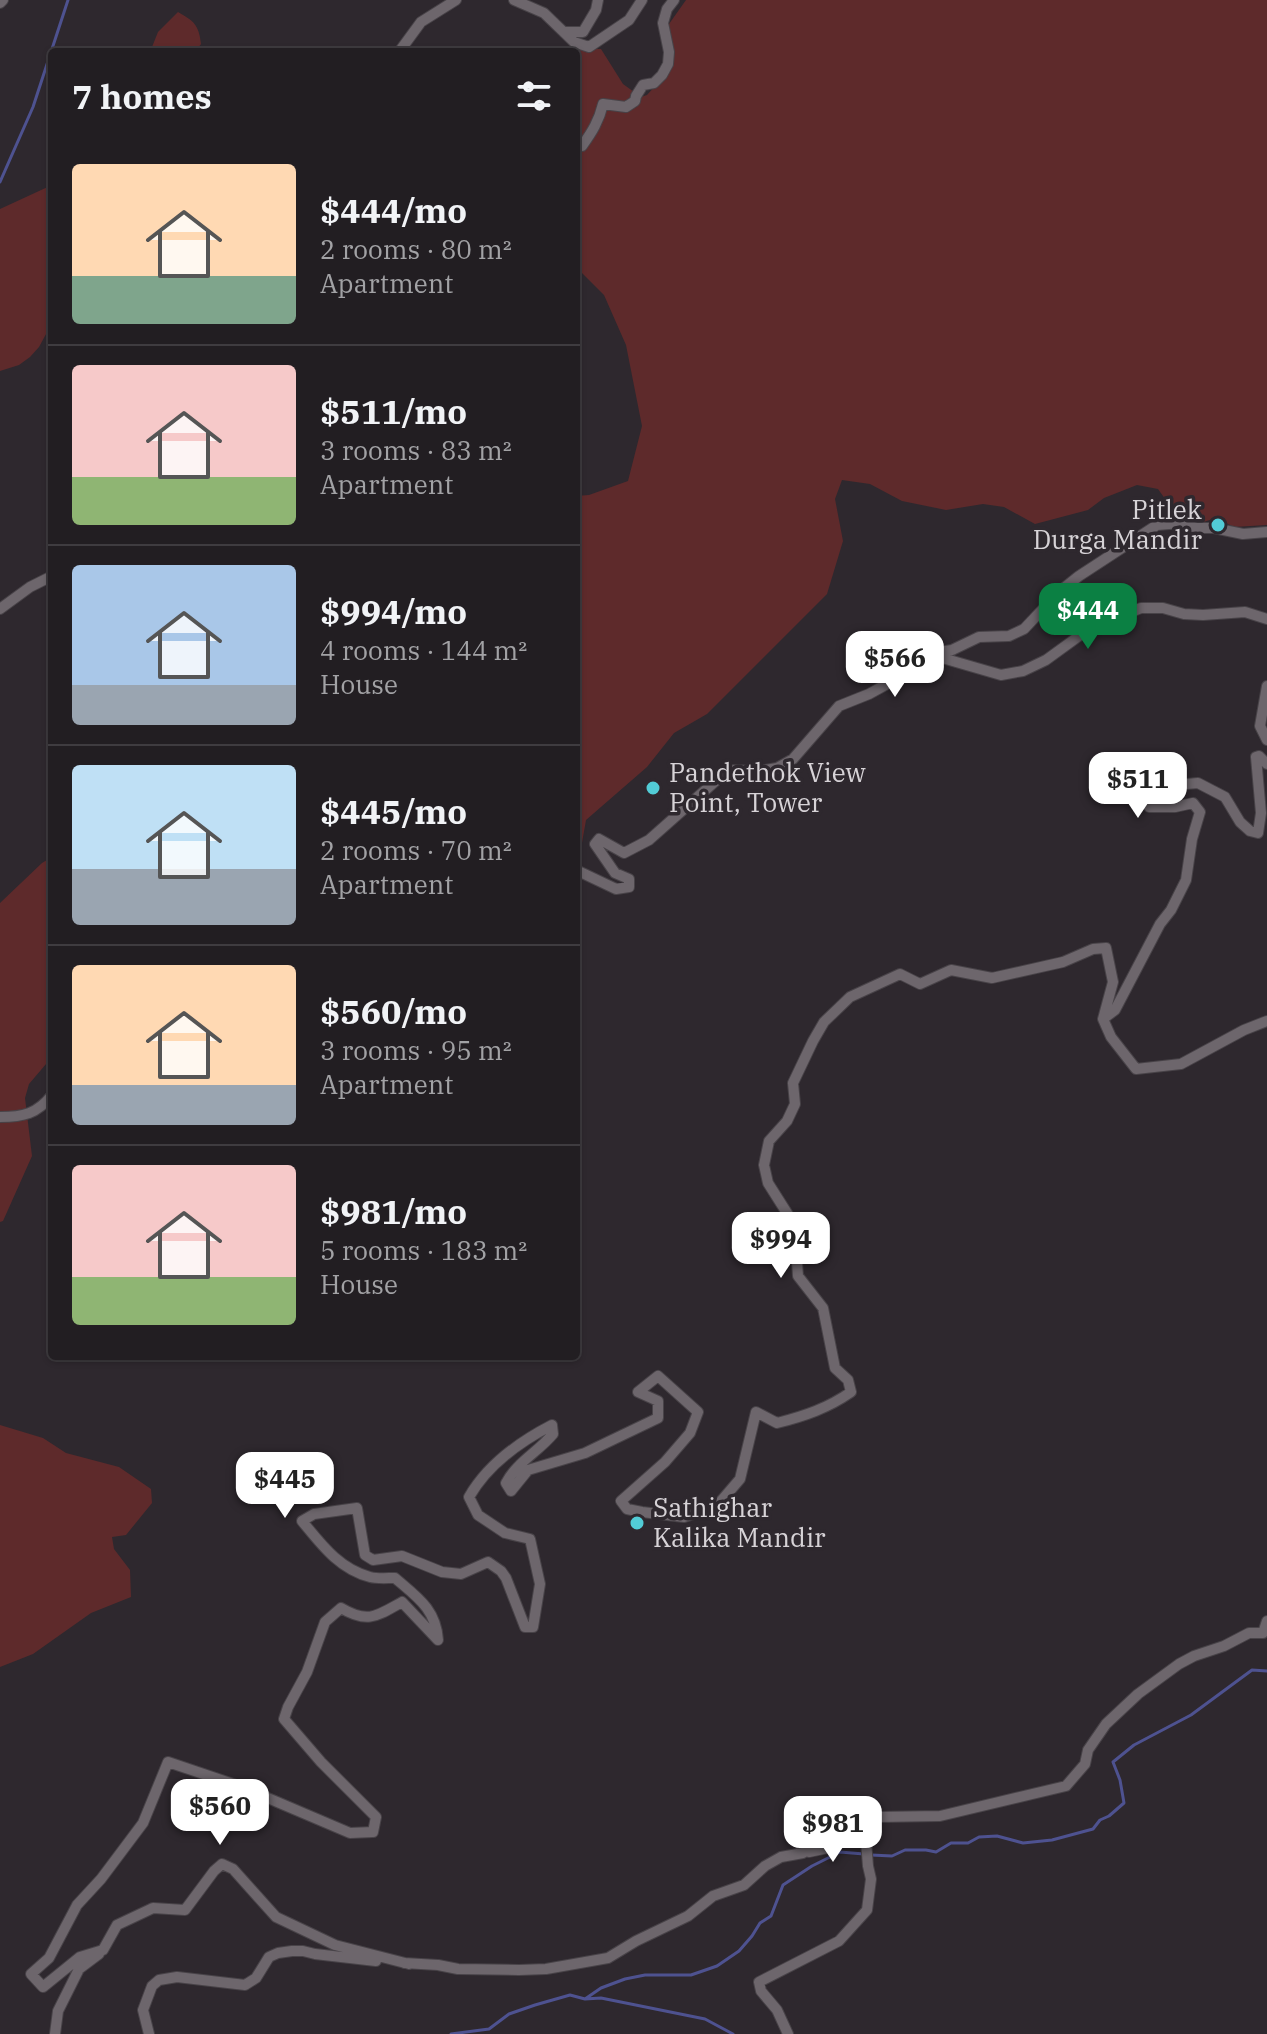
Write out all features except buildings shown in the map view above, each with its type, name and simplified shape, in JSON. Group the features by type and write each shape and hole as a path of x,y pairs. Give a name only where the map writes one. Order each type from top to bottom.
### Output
{"street":[{"path":"402,48 421,22 456,0"},
{"path":"514,0 544,13 574,42 589,47 629,20 642,0"},
{"path":"565,32 583,32 596,10 598,0"},
{"path":"580,145 599,121 603,104 626,107 635,101 643,85 654,83 662,75 668,64 669,52 663,23 667,9 674,0"},
{"path":"580,872 616,889 629,887 629,879 615,873 595,844 599,839 624,853 649,840 728,770 759,771 785,764 793,759 839,706 889,683 904,666 926,654 952,650 979,637 1009,636 1024,629 1079,576 1157,525 1181,523 1243,534 1267,532"},
{"path":"0,609 48,578"},
{"path":"926,654 1001,675 1023,671 1046,660 1079,636 1141,608 1163,608 1203,615 1245,612 1267,619"},
{"path":"1267,686 1260,726 1267,740"},
{"path":"1103,1019 1115,1010 1186,880 1200,812 1193,803 1149,807 1145,801 1175,785 1198,783 1225,797 1240,822 1250,831 1258,833 1261,813 1256,757 1259,756 1267,764"},
{"path":"103,1950 80,1957 43,1987 31,1974 49,1958 77,1905 143,1823 168,1762 242,1787 350,1833 373,1832 376,1817 321,1762 284,1719 307,1672 325,1622 341,1608 357,1618 369,1617 402,1602 438,1640 437,1626 426,1605 395,1578 371,1578 344,1566 302,1521 314,1514 357,1508 365,1555 373,1560 402,1556 442,1572 461,1574 488,1562 506,1578 525,1627 533,1627 540,1584 530,1539 505,1533 478,1515 469,1497 495,1461 552,1425 553,1434 542,1447 512,1472 506,1483 511,1491 528,1470 585,1453 658,1418 658,1401 638,1392 658,1376 698,1412 690,1433 665,1462 621,1501 627,1509 684,1517 716,1507 740,1479 756,1412 777,1423 809,1415 851,1392 848,1380 835,1368 823,1308 798,1276 796,1249 799,1232 768,1183 764,1165 769,1141 787,1121 795,1104 793,1083 813,1041 824,1022 850,997 900,974 920,984 951,970 992,978 1063,962 1093,949 1106,948 1113,982 1103,1019 1111,1037 1136,1069 1181,1064 1267,1021"},
{"path":"0,1117 21,1117 48,1099"},
{"path":"803,1853 837,1828 877,1817 940,1816 1066,1786 1085,1764 1095,1737 1138,1694 1179,1664 1249,1633 1263,1633 1267,1621"},
{"path":"149,2034 143,2010 152,1986 159,1980 177,1977 245,1985 256,1978 269,1957 292,1951 458,1969 546,1969 608,1958 688,1916 713,1896 744,1885 765,1866 781,1857 828,1848 850,1837 866,1841 871,1879 867,1910 839,1941 759,1982 761,1991 777,2010 788,2034"},
{"path":"55,2034 58,2011 79,1969 103,1950 117,1925 153,1908 185,1910 222,1864 233,1869 276,1917 335,1945 409,1964"}],"shaded area":[{"path":"686,0 1267,0 1267,525 1234,527 1216,518 1191,526 1190,519 1173,510 1158,489 1137,485 1104,498 1088,510 1035,524 1004,507 983,504 946,510 902,501 870,484 842,480 835,499 843,541 827,594 707,714 674,733 647,767 586,820 580,854 580,496 628,481 642,426 626,345 604,295 580,271 580,49 601,49 623,84 641,97 647,95 670,70 669,24"},
{"path":"178,12 195,24 201,44 198,48 152,48 158,32"},
{"path":"48,187 48,330 30,357 19,365 0,371 0,209"},
{"path":"48,859 48,1062 29,1084 25,1098 32,1156 0,1222 0,903"},
{"path":"0,1425 43,1438 66,1453 119,1467 151,1489 152,1503 126,1535 112,1537 114,1549 130,1570 131,1597 91,1613 33,1654 0,1667"}],"waterway":[{"path":"52,48 68,0"},
{"path":"0,182 33,107 48,61"},
{"path":"871,1855 892,1856 905,1850 936,1852 951,1843 968,1843 979,1837 997,1836 1023,1843 1052,1840 1093,1829 1124,1803 1113,1762 1134,1745 1191,1715 1252,1670 1267,1671"},
{"path":"585,1999 601,1988 625,1979 645,1975 691,1975 717,1966 739,1951 760,1923 771,1916 783,1885 840,1852 864,1854"},
{"path":"451,2034 489,2029 509,2014 570,1995 585,1999 601,1998 705,2019 733,2034"}],"place":[{"name":"Pitlek Durga Mandir","path":"1218,525"},
{"name":"Pandethok View Point, Tower","path":"653,788"},
{"name":"Sathighar Kalika Mandir","path":"637,1523"}]}
